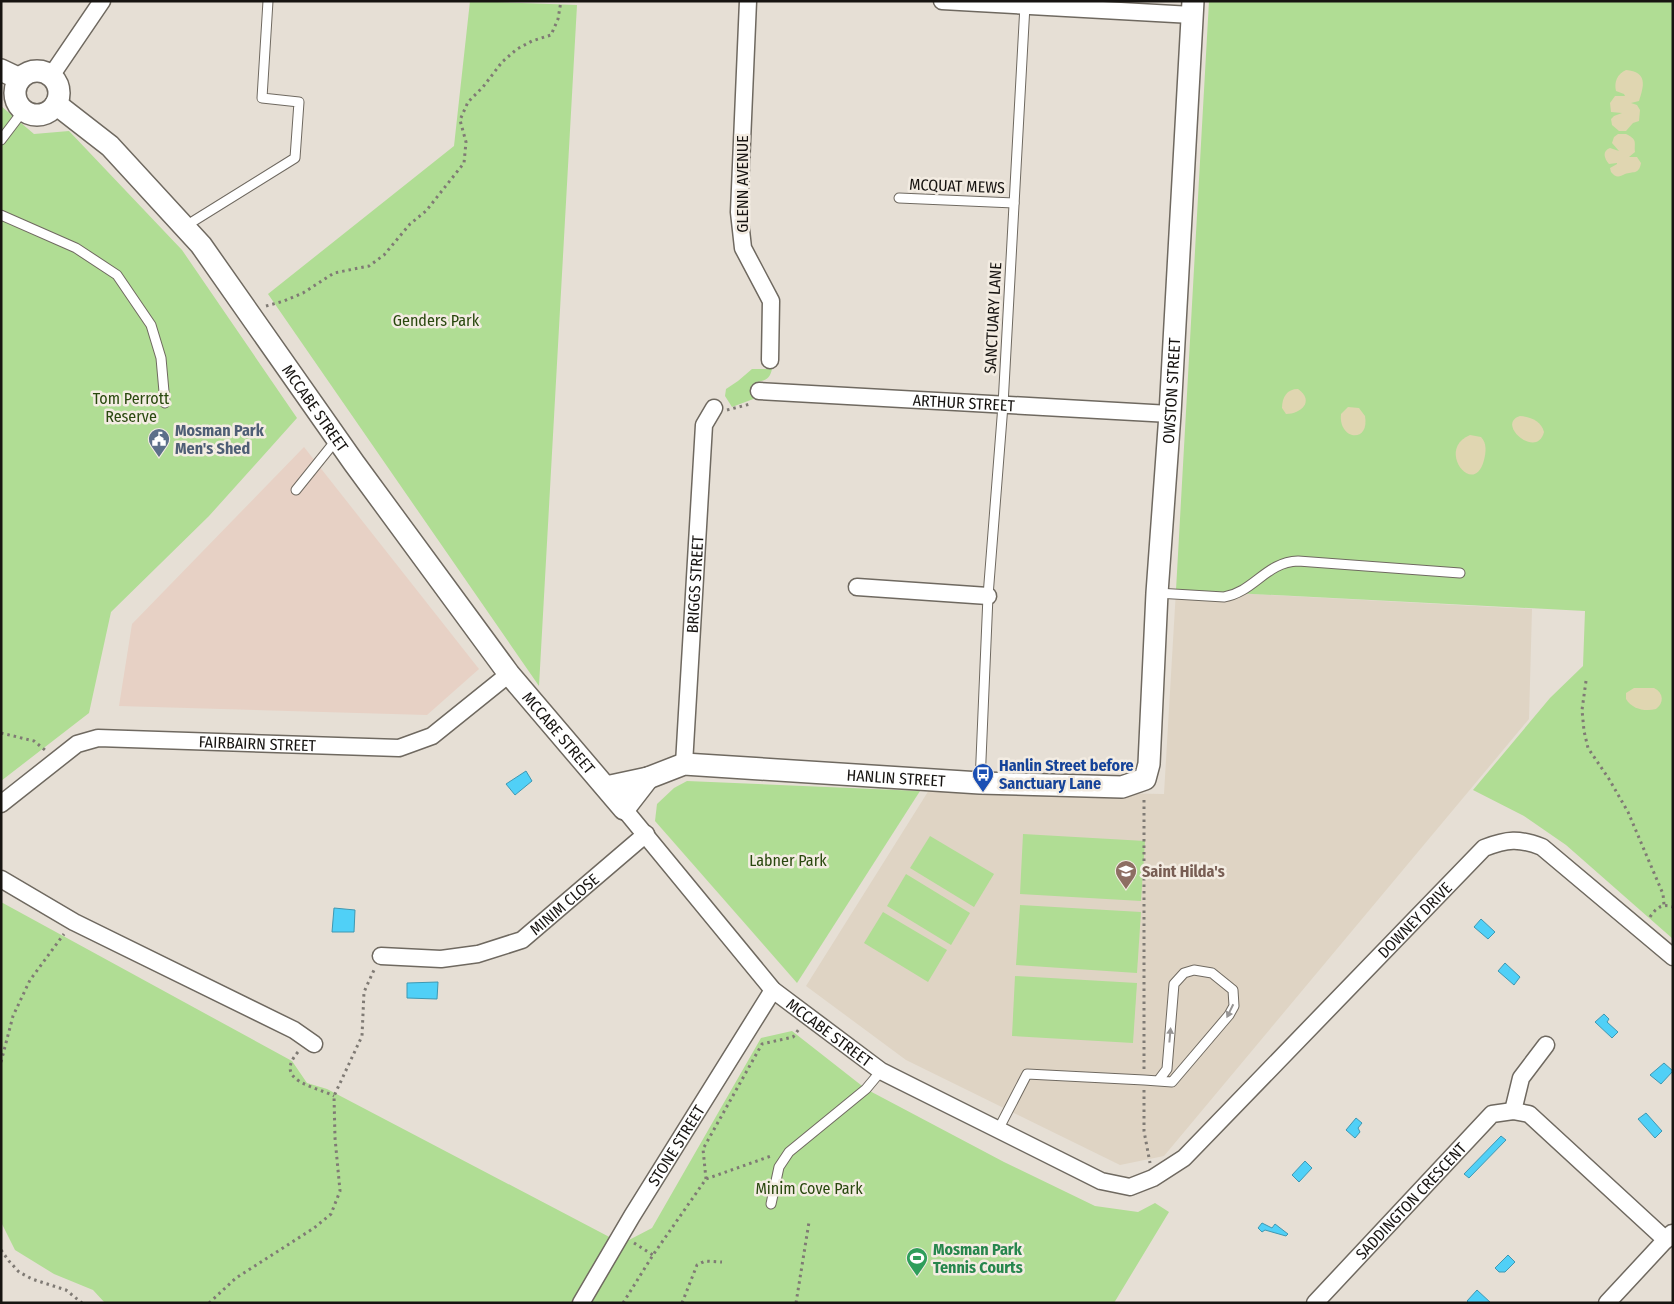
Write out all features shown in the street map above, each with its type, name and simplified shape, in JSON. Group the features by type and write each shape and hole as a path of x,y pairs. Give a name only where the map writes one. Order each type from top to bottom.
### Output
{"street":[{"path":"51,76 102,1"},
{"name":"GLENN AVENUE","path":"748,1 739,212 743,248 771,301 770,360"},
{"path":"942,1 1025,5 1192,8"},
{"name":"OWSTON STREET","path":"1144,779 1149,764 1157,593 1170,414 1192,8"},
{"path":"31,72 45,73 51,76 58,86 59,98 52,110 38,115 23,110 19,105 11,75 31,72"},
{"name":"MCCABE STREET","path":"56,104 110,146 201,244 337,439 510,674 646,834 773,990 881,1071 1101,1181 1130,1187 1153,1178 1184,1158"},
{"name":"ARTHUR STREET","path":"759,391 1170,414"},
{"name":"BRIGGS STREET","path":"684,764 704,425 714,408"},
{"path":"857,587 988,596"},
{"name":"FAIRBAIRN STREET","path":"1,804 77,744 98,738 399,748 432,736 510,674"},
{"name":"HANLIN STREET","path":"606,788 648,778 684,764 980,783 1122,787 1144,779"},
{"path":"624,809 648,778"},
{"name":"MINIM CLOSE","path":"381,956 441,959 478,954 522,940 646,834"},
{"name":"DOWNEY DRIVE","path":"1184,1158 1484,848 1498,842 1511,840 1526,841 1542,847 1673,957"},
{"path":"1,879 74,922 294,1030 314,1044"},
{"name":"STONE STREET","path":"581,1303 773,990"},
{"path":"1546,1045 1521,1078 1513,1111 1529,1114 1669,1236 1607,1303"},
{"name":"SADDINGTON CRESCENT","path":"1315,1303 1492,1114 1513,1111"}],"lane":[{"path":"184,227 295,158 299,102 262,98 268,1"},
{"name":"SANCTUARY LANE","path":"980,783 988,596 1003,405 1025,5"},
{"path":"1,140 23,110"},
{"name":"MCQUAT MEWS","path":"899,198 1014,203"},
{"path":"1,215 76,248 117,275 151,324 161,358 165,402"},
{"path":"296,490 337,439"},
{"path":"1157,593 1234,595 1246,589 1271,569 1287,561 1460,573"},
{"path":"998,1130 1027,1074 1172,1082 1229,1015 1234,1006 1233,990 1212,973 1194,970 1184,972 1174,984 1167,1069 1158,1081"},
{"path":"771,1204 779,1167 789,1152 866,1089 881,1071"}],"path":[{"path":"249,314 303,294 334,273 369,266 384,255 410,224 426,211 464,163 466,142 460,120 468,102 483,87 502,62 517,49 532,41 552,36 558,19 561,1"},
{"path":"714,408 730,410 759,401 759,391"},
{"path":"1586,681 1582,710 1588,748 1628,812 1663,894 1664,905"},
{"path":"1,733 34,741 58,760"},
{"path":"1144,779 1144,1131 1153,1178"},
{"path":"1650,917 1659,906 1673,907"},
{"path":"1,1062 13,1016 30,980 74,922"},
{"path":"209,1303 236,1278 314,1228 331,1214 340,1191 335,1138 334,1096 362,1036 364,992 381,956"},
{"path":"706,1179 703,1149 762,1044 793,1038 807,1015"},
{"path":"291,1066 290,1072 295,1080 334,1096"},
{"path":"623,1303 653,1255 706,1179 766,1157 789,1152"},
{"path":"796,1303 809,1222"},
{"path":"621,1235 653,1255"},
{"path":"1,1250 8,1261 19,1272 32,1279 66,1290 82,1303"},
{"path":"682,1303 697,1266 701,1262 706,1261 722,1262"}],"shaded area":[{"path":"304,447 479,669 427,715 119,706 132,624"},
{"name":"Saint Hilda's","path":"1176,590 1532,609 1529,719 1164,1156 1120,1165 906,1060 806,986 929,790 1164,794"}],"green space":[{"name":"Genders Park","path":"470,1 577,5 539,686 268,294 454,146"},
{"path":"1209,1 1673,1 1673,939 1566,845 1524,816 1473,790 1550,698 1583,666 1585,611 1176,590"},
{"name":"Tom Perrott Reserve","path":"1,106 34,134 69,131 182,250 297,418 209,516 111,612 89,713 1,781"},
{"path":"752,369 772,369 767,379 756,382 756,398 732,407 725,396 726,389"},
{"name":"Labner Park","path":"687,781 920,791 797,983 655,821 657,804 674,788"},
{"path":"1023,834 1145,841 1141,901 1020,894"},
{"path":"930,836 994,874 974,907 910,868"},
{"path":"906,874 970,913 951,945 887,906"},
{"name":"Minim Cove Park","path":"1,902 292,1061 307,1083 327,1089 617,1241 629,1240 652,1228 761,1038 792,1031 866,1089 1004,1162 1095,1206 1138,1212 1155,1203 1169,1212 1114,1303 105,1303 93,1290 54,1274 15,1250 1,1222"},
{"path":"1020,905 1141,912 1137,973 1016,965"},
{"path":"883,912 947,950 928,982 864,943"},
{"path":"1015,976 1137,983 1133,1043 1012,1036"}],"sand":[{"path":"1626,70 1638,74 1643,81 1639,101 1631,103 1637,105 1640,110 1639,121 1633,123 1626,131 1619,131 1612,125 1611,119 1622,113 1611,112 1610,103 1615,96 1625,96 1616,91 1615,84 1618,76"},
{"path":"1618,134 1626,134 1634,140 1635,152 1629,157 1637,157 1641,163 1637,171 1618,176 1611,172 1610,168 1617,163 1609,164 1605,155 1606,151 1610,148 1619,151 1612,143 1614,137"},
{"path":"1298,389 1303,394 1306,402 1297,412 1286,414 1282,408 1284,397 1291,390"},
{"path":"1348,407 1359,408 1365,416 1365,425 1359,435 1349,433 1341,423 1341,414"},
{"path":"1520,416 1528,417 1541,425 1544,432 1540,440 1534,442 1527,441 1520,438 1515,432 1512,426 1514,420"},
{"path":"1470,435 1481,437 1486,448 1484,460 1479,471 1473,475 1466,473 1456,459 1456,450 1460,442"},
{"path":"1634,688 1654,688 1660,693 1662,698 1659,707 1656,709 1639,709 1626,699 1626,693"}],"water":[{"path":"526,771 532,781 515,795 506,784"},
{"path":"334,908 355,910 354,932 332,932"},
{"path":"1481,919 1495,932 1488,939 1474,927"},
{"path":"1505,963 1520,977 1514,985 1498,971"},
{"path":"438,982 437,999 407,998 407,983"},
{"path":"1604,1014 1609,1019 1607,1022 1618,1032 1612,1038 1595,1022"},
{"path":"1664,1063 1673,1071 1661,1084 1650,1075"},
{"path":"1646,1113 1662,1131 1655,1138 1638,1119"},
{"path":"1356,1118 1362,1123 1358,1128 1360,1132 1355,1138 1346,1130"},
{"path":"1501,1136 1506,1140 1469,1178 1464,1174"},
{"path":"1305,1161 1312,1168 1299,1182 1292,1175"},
{"path":"1262,1223 1272,1228 1275,1224 1288,1234 1286,1236 1265,1230 1262,1232 1258,1228"},
{"path":"1508,1255 1515,1262 1505,1272 1499,1272 1495,1268"},
{"path":"1477,1290 1491,1303 1469,1303 1467,1301"}],"place":[{"name":"Mosman Park Men's Shed","path":"159,458"},
{"name":"Hanlin Street before Sanctuary Lane","path":"983,793"},
{"name":"Saint Hilda's","path":"1126,890"},
{"name":"Mosman Park Tennis Courts","path":"917,1277"}]}
